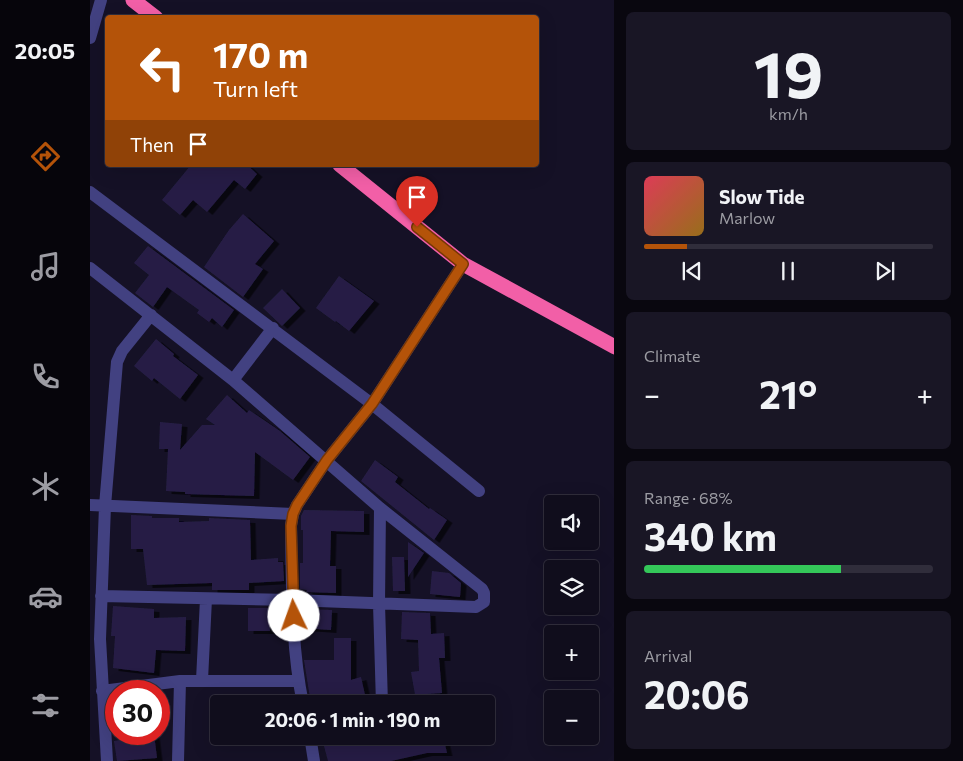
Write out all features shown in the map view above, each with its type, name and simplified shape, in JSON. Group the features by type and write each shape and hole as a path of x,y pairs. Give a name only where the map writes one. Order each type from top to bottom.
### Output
{"highway":[{"path":"136,1 152,15"},
{"path":"342,167 463,264 614,347"}],"street":[{"path":"90,38 101,0"},
{"path":"90,192 372,404 479,491"},
{"path":"301,695 298,681 292,600 291,526 293,514 327,460 372,404 463,264"},
{"path":"90,268 232,380 327,460 380,508 482,589 485,598 484,602 476,607 292,600 101,596"},
{"path":"107,761 102,691 95,639 101,596 104,506 117,362 122,352 150,315"},
{"path":"232,380 273,328"},
{"path":"90,505 293,514"},
{"path":"380,508 379,604 382,695"},
{"path":"202,680 206,599"},
{"path":"102,691 180,681 298,681"},
{"path":"178,761 180,681"},
{"path":"312,745 314,761"}],"building":[{"path":"189,167 249,167 257,174 245,189 234,180 207,212 193,200 180,215 162,200"},
{"path":"243,214 274,241 255,264 263,269 243,297 204,267 229,230"},
{"path":"148,246 234,310 222,327 212,318 209,322 197,313 199,310 167,287 153,307 135,293 149,275 134,263"},
{"path":"339,276 374,301 349,331 316,308"},
{"path":"282,289 300,308 282,326 263,308"},
{"path":"156,339 174,354 173,356 198,375 180,399 154,378 152,381 134,366"},
{"path":"227,395 247,413 249,410 280,431 310,457 293,480 255,452 254,496 185,494 185,492 166,491 168,449 159,449 160,422 182,424 180,450 202,425 215,425 206,419"},
{"path":"375,460 398,477 395,482 429,509 447,520 434,540 361,481"},
{"path":"304,510 364,511 364,532 331,531 330,566 336,566 336,593 306,592 307,590 300,589 300,563 303,563 301,516"},
{"path":"131,515 152,516 152,518 179,518 179,522 209,521 209,518 250,520 251,560 278,558 278,562 283,562 284,581 249,583 249,590 212,590 212,583 147,585 143,549 131,549"},
{"path":"408,542 424,553 408,577"},
{"path":"392,557 404,557 405,591 393,591"},
{"path":"432,571 449,573 461,583 460,597 430,594"},
{"path":"113,606 154,609 154,618 186,617 185,651 156,650 154,673 113,668 115,636 111,636"},
{"path":"248,608 269,608 270,631 248,631"},
{"path":"305,609 332,610 331,630 303,628"},
{"path":"402,612 430,613 431,634 444,633 445,658 439,658 442,693 415,695 411,672 419,671 418,640 401,639"},
{"path":"334,638 351,638 351,680 361,677 365,695 310,695 304,660 334,660"},
{"path":"115,745 155,745 157,758 117,761"},
{"path":"445,745 447,753 427,753 391,761 328,761 324,746"}],"route":[{"path":"294,616 291,526 297,505 327,460 372,404 463,264 417,227"}]}
